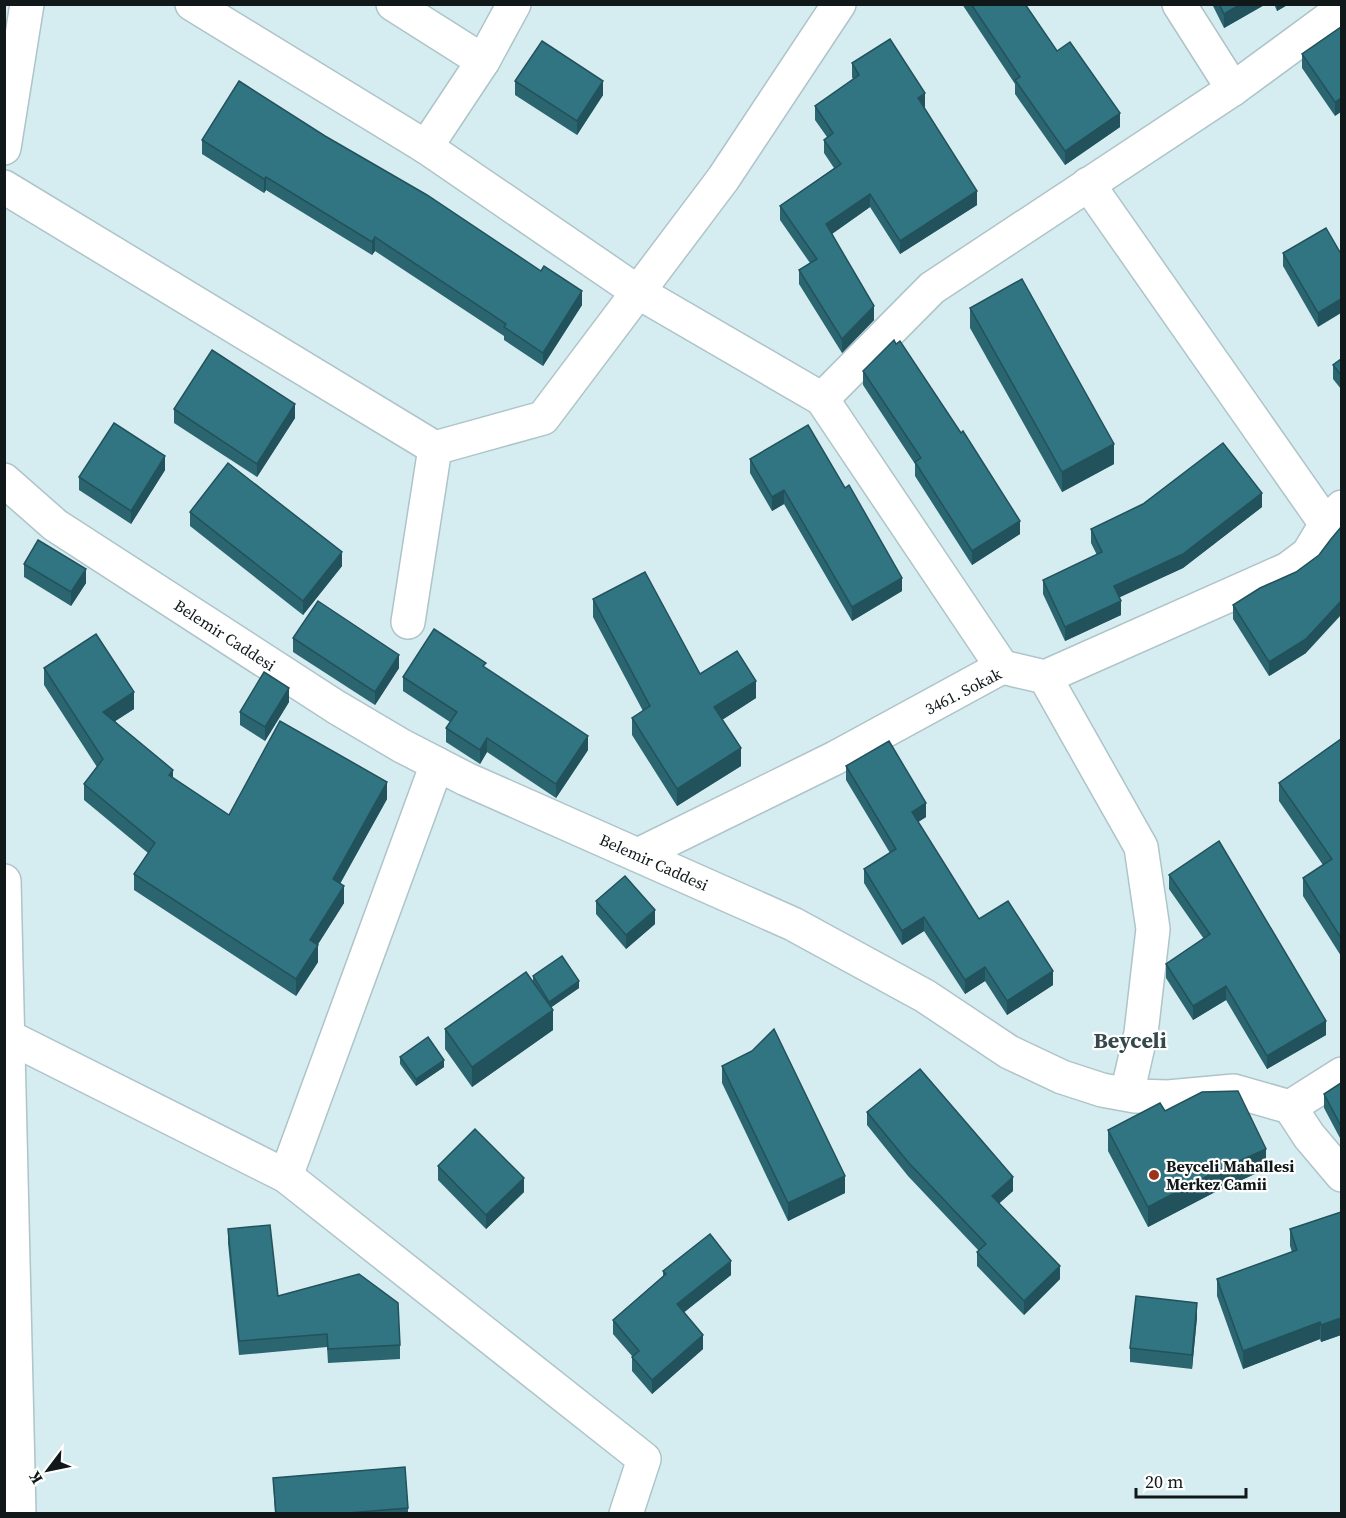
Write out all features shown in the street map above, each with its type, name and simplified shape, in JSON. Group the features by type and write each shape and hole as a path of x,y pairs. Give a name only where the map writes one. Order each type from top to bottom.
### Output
{"street":[{"path":"4,148 27,4"},
{"path":"192,4 426,147 638,292 822,399 1002,668"},
{"path":"393,4 483,61"},
{"path":"426,147 483,61 514,4"},
{"path":"4,187 435,448 543,418 723,179 839,4"},
{"path":"1179,4 1233,89"},
{"path":"822,399 932,288 1233,89 1341,9"},
{"path":"1088,184 1334,516 1308,554 1288,569 1045,677 1142,847 1153,929 1141,1033 1126,1094"},
{"path":"408,622 435,448"},
{"name":"Belemir Caddesi","path":"4,480 55,525 336,707 437,764 793,924 925,996 1009,1052 1062,1077 1126,1094 1167,1097 1234,1091 1290,1107"},
{"name":"3461. Sokak","path":"638,855 836,758 1002,668 1045,677"},
{"path":"286,1176 437,764"},
{"path":"4,881 19,1514"},
{"path":"9,1037 286,1176 644,1459 626,1514"},
{"path":"1341,1074 1290,1107 1309,1136 1341,1175"}],"building":[{"path":"971,4 1025,4 1057,51 1070,42 1120,113 1065,151 1015,80 1020,77"},
{"path":"1219,4 1241,4 1224,14"},
{"path":"1341,27 1341,98 1335,102 1302,54"},
{"path":"890,39 925,93 918,98 977,191 900,241 870,194 826,224 874,306 842,339 799,270 817,259 780,206 841,164 824,140 833,133 815,106 859,75 852,63"},
{"path":"542,41 603,81 577,121 515,81"},
{"path":"239,81 325,136 427,195 541,271 544,266 582,291 543,353 504,327 506,324 375,237 372,242 202,140"},
{"path":"1326,228 1341,254 1341,299 1318,313 1283,253"},
{"path":"1022,279 1114,444 1062,472 970,308"},
{"path":"894,340 896,344 900,341 961,433 963,431 1020,521 972,551 915,462 921,458 863,371"},
{"path":"212,350 295,404 257,464 174,409"},
{"path":"1341,359 1341,375 1333,365"},
{"path":"114,423 165,456 131,511 79,477"},
{"path":"808,425 845,488 849,485 902,578 852,607 784,490 772,497 750,459"},
{"path":"1223,443 1262,493 1183,554 1114,586 1121,601 1065,627 1043,580 1102,552 1091,529 1143,504"},
{"path":"228,463 342,552 303,601 190,512"},
{"path":"1341,527 1341,601 1306,639 1269,662 1233,605 1260,588 1296,572 1319,555"},
{"path":"38,540 86,569 71,592 24,564"},
{"path":"645,572 700,674 737,651 756,681 714,707 741,748 677,789 632,718 650,706 593,599"},
{"path":"318,601 399,655 375,692 293,638"},
{"path":"434,629 486,663 483,666 588,736 556,784 487,738 480,750 446,728 457,712 403,677"},
{"path":"96,634 134,692 103,712 173,770 169,775 229,815 280,721 387,782 333,879 344,886 310,940 318,945 296,979 134,874 155,843 84,784 103,759 44,668"},
{"path":"264,672 289,688 265,727 240,712"},
{"path":"1341,739 1341,938 1303,878 1332,859 1279,783"},
{"path":"889,741 926,803 912,812 979,919 1008,901 1053,971 1007,1001 985,967 965,980 924,917 902,931 864,869 896,849 846,766"},
{"path":"1219,841 1326,1021 1267,1056 1226,986 1193,1006 1166,964 1210,934 1169,875"},
{"path":"625,876 655,910 626,935 596,901"},
{"path":"562,956 579,981 549,1002 533,976"},
{"path":"526,972 553,1010 472,1067 445,1029"},
{"path":"774,1029 845,1176 788,1203 722,1066 752,1051"},
{"path":"428,1037 444,1060 416,1079 400,1057"},
{"path":"920,1069 1013,1177 992,1196 1060,1266 1024,1301 977,1252 986,1244 908,1162 867,1112"},
{"path":"1341,1083 1341,1126 1324,1094"},
{"path":"1238,1091 1266,1149 1217,1171 1148,1207 1108,1130 1160,1103 1165,1111 1202,1092"},
{"path":"475,1129 524,1178 486,1215 438,1166"},
{"path":"1341,1212 1341,1318 1321,1325 1320,1322 1243,1351 1217,1279 1297,1250 1290,1229"},
{"path":"270,1225 278,1296 359,1274 398,1303 400,1345 328,1349 327,1334 239,1341 228,1229"},
{"path":"710,1234 731,1261 677,1304 703,1335 652,1380 632,1357 639,1351 613,1320 666,1274 663,1271"},
{"path":"1136,1296 1197,1303 1192,1355 1130,1348"},
{"path":"405,1467 408,1508 335,1514 276,1514 273,1478"}],"place":[{"name":"Beyceli Mahallesi Merkez Camii","path":"1154,1175"}],"district":[{"name":"Beyceli","path":"1130,1040"}]}
